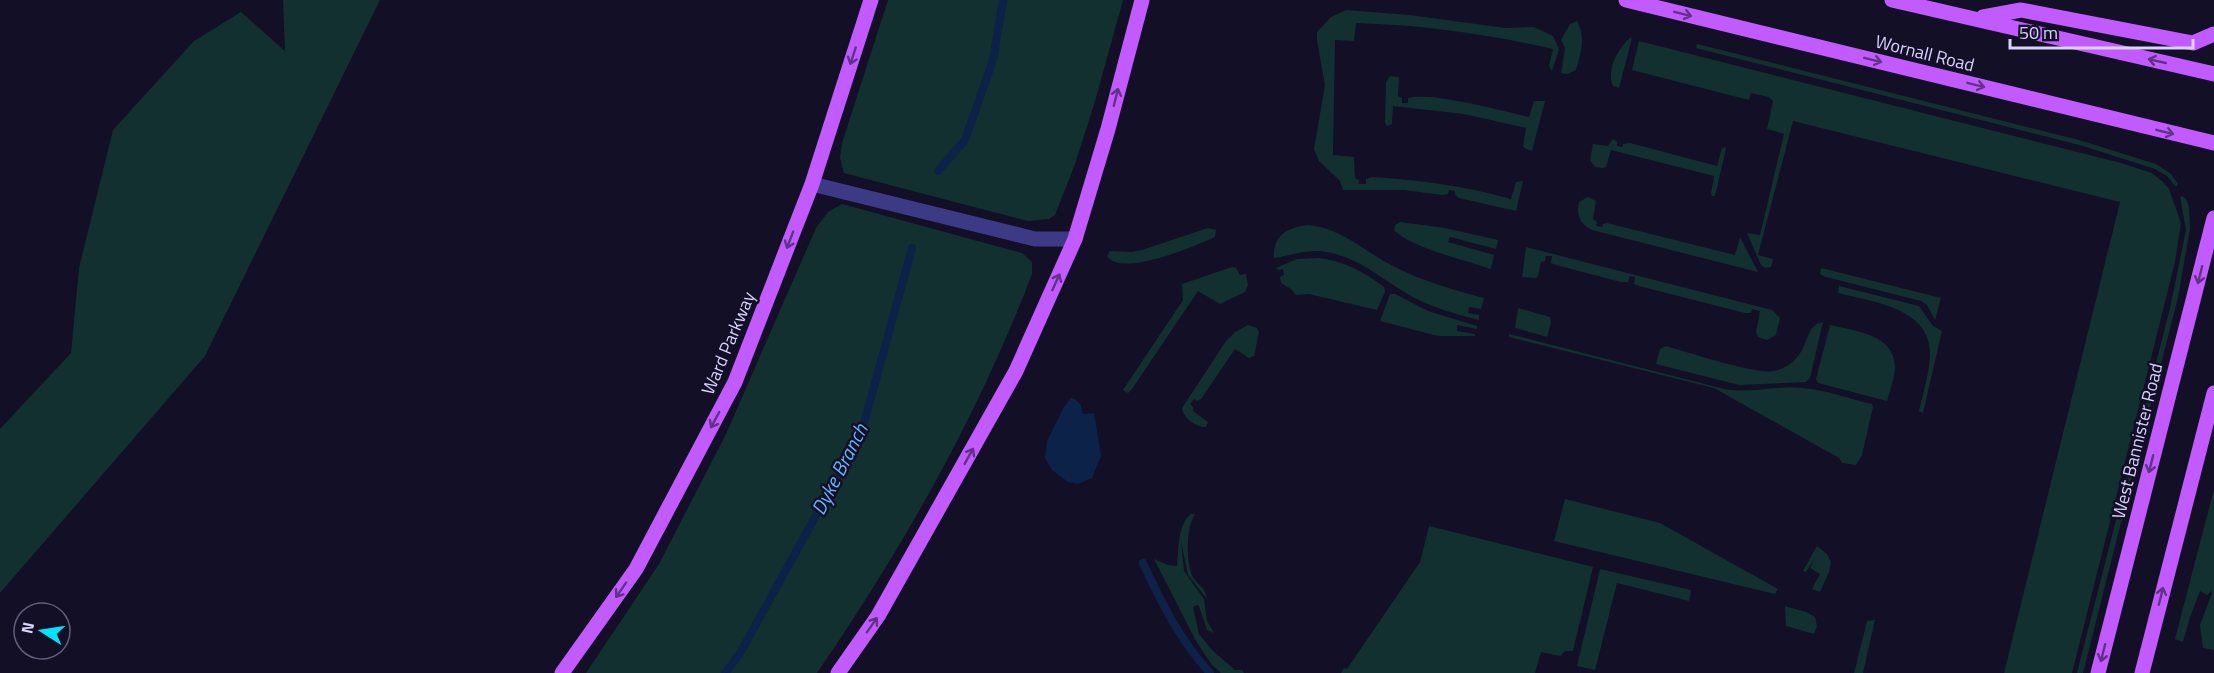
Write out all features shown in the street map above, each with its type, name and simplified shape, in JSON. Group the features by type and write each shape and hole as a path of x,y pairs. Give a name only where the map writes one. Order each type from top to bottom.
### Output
{"main road":[{"name":"Ward Parkway","path":"562,673 636,569 735,382 812,184 871,0"},
{"name":"Wornall Road","path":"1626,0 2214,143"},
{"path":"1892,0 2214,74"},
{"path":"838,673 878,616 1016,371 1075,239 1108,129 1141,1"},
{"path":"1977,18 2021,10 2193,43 2214,34"},
{"name":"West Bannister Road","path":"2098,673 2214,218"},
{"path":"2142,673 2214,393"}],"street":[{"path":"812,184 1035,239 1075,239"}],"green space":[{"path":"283,0 380,0 205,356 0,593 0,429 71,353 79,268 113,130 194,41 241,12 285,51"},
{"path":"888,0 1123,0 1096,98 1075,164 1055,215 1049,219 1028,221 844,173 840,158 842,143"},
{"path":"1346,10 1409,15 1506,28 1534,27 1553,36 1559,49 1552,71 1549,66 1553,49 1455,31 1356,23 1354,41 1335,40 1333,155 1354,157 1355,178 1359,180 1359,184 1366,184 1366,179 1372,177 1408,180 1459,187 1511,199 1516,182 1523,181 1516,211 1459,198 1455,195 1455,191 1449,190 1448,194 1442,195 1404,190 1343,190 1340,181 1319,161 1314,149 1325,85 1317,32 1331,17"},
{"path":"1577,21 1582,39 1576,70 1567,74 1561,73 1565,48 1561,40 1570,24"},
{"path":"1632,38 1619,88 1613,86 1611,80 1612,67 1621,48"},
{"path":"1639,41 2121,163 2152,173 2169,189 2181,223 2175,262 2072,673 2004,673 2120,202 1793,121 1758,255 1773,259 1771,267 1765,268 1761,265 1747,233 1760,235 1784,134 1767,129 1773,101 1769,97 1751,93 1749,100 1632,70"},
{"path":"1697,44 2079,140 2156,164 2171,174 2178,184 2176,187 2167,176 2155,169 2083,146 1696,48"},
{"path":"1390,76 1399,77 1398,96 1402,98 1402,103 1408,103 1408,98 1434,98 1529,117 1534,101 1545,101 1532,151 1523,146 1526,128 1464,114 1393,106 1392,124 1387,126 1385,123 1386,82"},
{"path":"1613,139 1617,142 1617,146 1622,147 1623,144 1630,143 1717,166 1722,148 1725,147 1715,196 1711,194 1714,176 1611,150 1606,167 1595,167 1590,160 1593,144 1608,146"},
{"path":"2182,196 2189,207 2190,229 2178,297 2083,673 2077,673 2170,308 2186,230 2180,197"},
{"path":"1588,197 1596,201 1593,219 1597,222 1596,226 1602,227 1607,223 1735,255 1740,237 1758,272 1592,230 1584,225 1578,211 1579,202"},
{"path":"842,204 1022,253 1032,262 1032,274 1011,327 963,430 936,480 879,578 817,673 586,673 659,564 726,434 816,228 828,212"},
{"path":"1400,222 1445,228 1498,240 1496,249 1450,237 1448,242 1494,255 1491,269 1413,242 1394,230 1395,225"},
{"path":"1307,225 1342,235 1384,261 1416,277 1484,298 1481,309 1469,307 1468,313 1479,315 1479,320 1421,301 1357,262 1332,253 1307,251 1274,258 1276,244 1283,234 1293,228"},
{"path":"1208,228 1216,230 1215,237 1159,258 1127,264 1115,262 1107,256 1110,251 1142,250"},
{"path":"1526,247 1772,310 1780,318 1776,335 1767,340 1758,337 1756,332 1760,311 1752,309 1751,313 1745,313 1639,286 1634,284 1635,277 1630,276 1628,282 1621,282 1556,265 1551,263 1552,256 1546,256 1545,261 1541,262 1536,278 1522,277"},
{"path":"1319,258 1353,268 1384,287 1385,292 1377,310 1309,294 1296,295 1281,283 1280,277 1284,275 1283,269 1276,268 1297,259"},
{"path":"1232,267 1236,268 1240,275 1246,274 1248,285 1245,292 1220,304 1198,291 1132,389 1128,393 1123,390 1183,300 1182,284"},
{"path":"1821,268 1941,298 1935,320 1927,305 1921,301 1826,277 1820,274"},
{"path":"1839,286 1919,306 1933,326 1942,331 1923,413 1919,411 1930,356 1928,340 1921,327 1911,317 1898,310 1838,293"},
{"path":"1390,294 1395,294 1428,311 1477,326 1477,329 1457,325 1457,331 1475,334 1475,336 1438,336 1380,321"},
{"path":"1518,308 1550,317 1547,337 1515,328"},
{"path":"1823,322 1810,378 1806,382 1739,385 1656,364 1660,349 1666,346 1753,370 1774,371 1795,360 1812,329 1816,324"},
{"path":"1248,325 1257,328 1259,332 1254,356 1249,358 1235,349 1201,399 1197,401 1194,399 1190,404 1193,411 1208,422 1206,427 1195,424 1188,419 1182,408 1226,341 1235,332"},
{"path":"1830,325 1862,332 1881,341 1889,348 1894,357 1895,369 1887,401 1818,383 1816,379"},
{"path":"1509,334 1724,389 1744,391 1803,388 1872,404 1862,455 1856,465 1842,463 1839,458 1714,388 1509,337"},
{"path":"2214,489 2214,650 2203,648 2200,625 2211,591 2207,595 2200,591 2183,642 2175,639"},
{"path":"1565,499 1660,523 1778,589 1775,594 1554,541"},
{"path":"1191,514 1195,514 1189,535 1190,569 1194,579 1205,591 1207,599 1188,575 1181,541 1184,571 1204,599 1207,621 1214,633 1207,630 1197,605 1193,607 1199,634 1212,650 1235,670 1242,670 1244,673 1221,673 1212,665 1196,641 1154,559 1177,566 1181,531"},
{"path":"1429,526 1593,567 1573,651 1565,651 1560,656 1541,652 1535,673 1341,673 1344,668 1347,669 1420,562"},
{"path":"1817,546 1827,554 1831,562 1820,592 1812,589 1820,574 1810,568 1815,558 1806,572 1803,571"},
{"path":"1600,569 1691,590 1689,601 1617,583 1595,670 1577,666"},
{"path":"1785,606 1815,617 1817,626 1814,634 1786,626"},
{"path":"1875,620 1863,673 1854,673 1867,621"}],"water":[{"path":"1071,398 1081,405 1083,414 1094,413 1101,456 1092,478 1078,484 1068,482 1052,470 1045,458 1047,441"}],"waterway":[{"name":"Dyke Branch","path":"938,171 965,140 993,60 1003,0"},
{"name":"Dyke Branch","path":"725,673 739,655 861,434 912,248"},
{"path":"1143,563 1164,607 1181,635 1210,673"}]}
